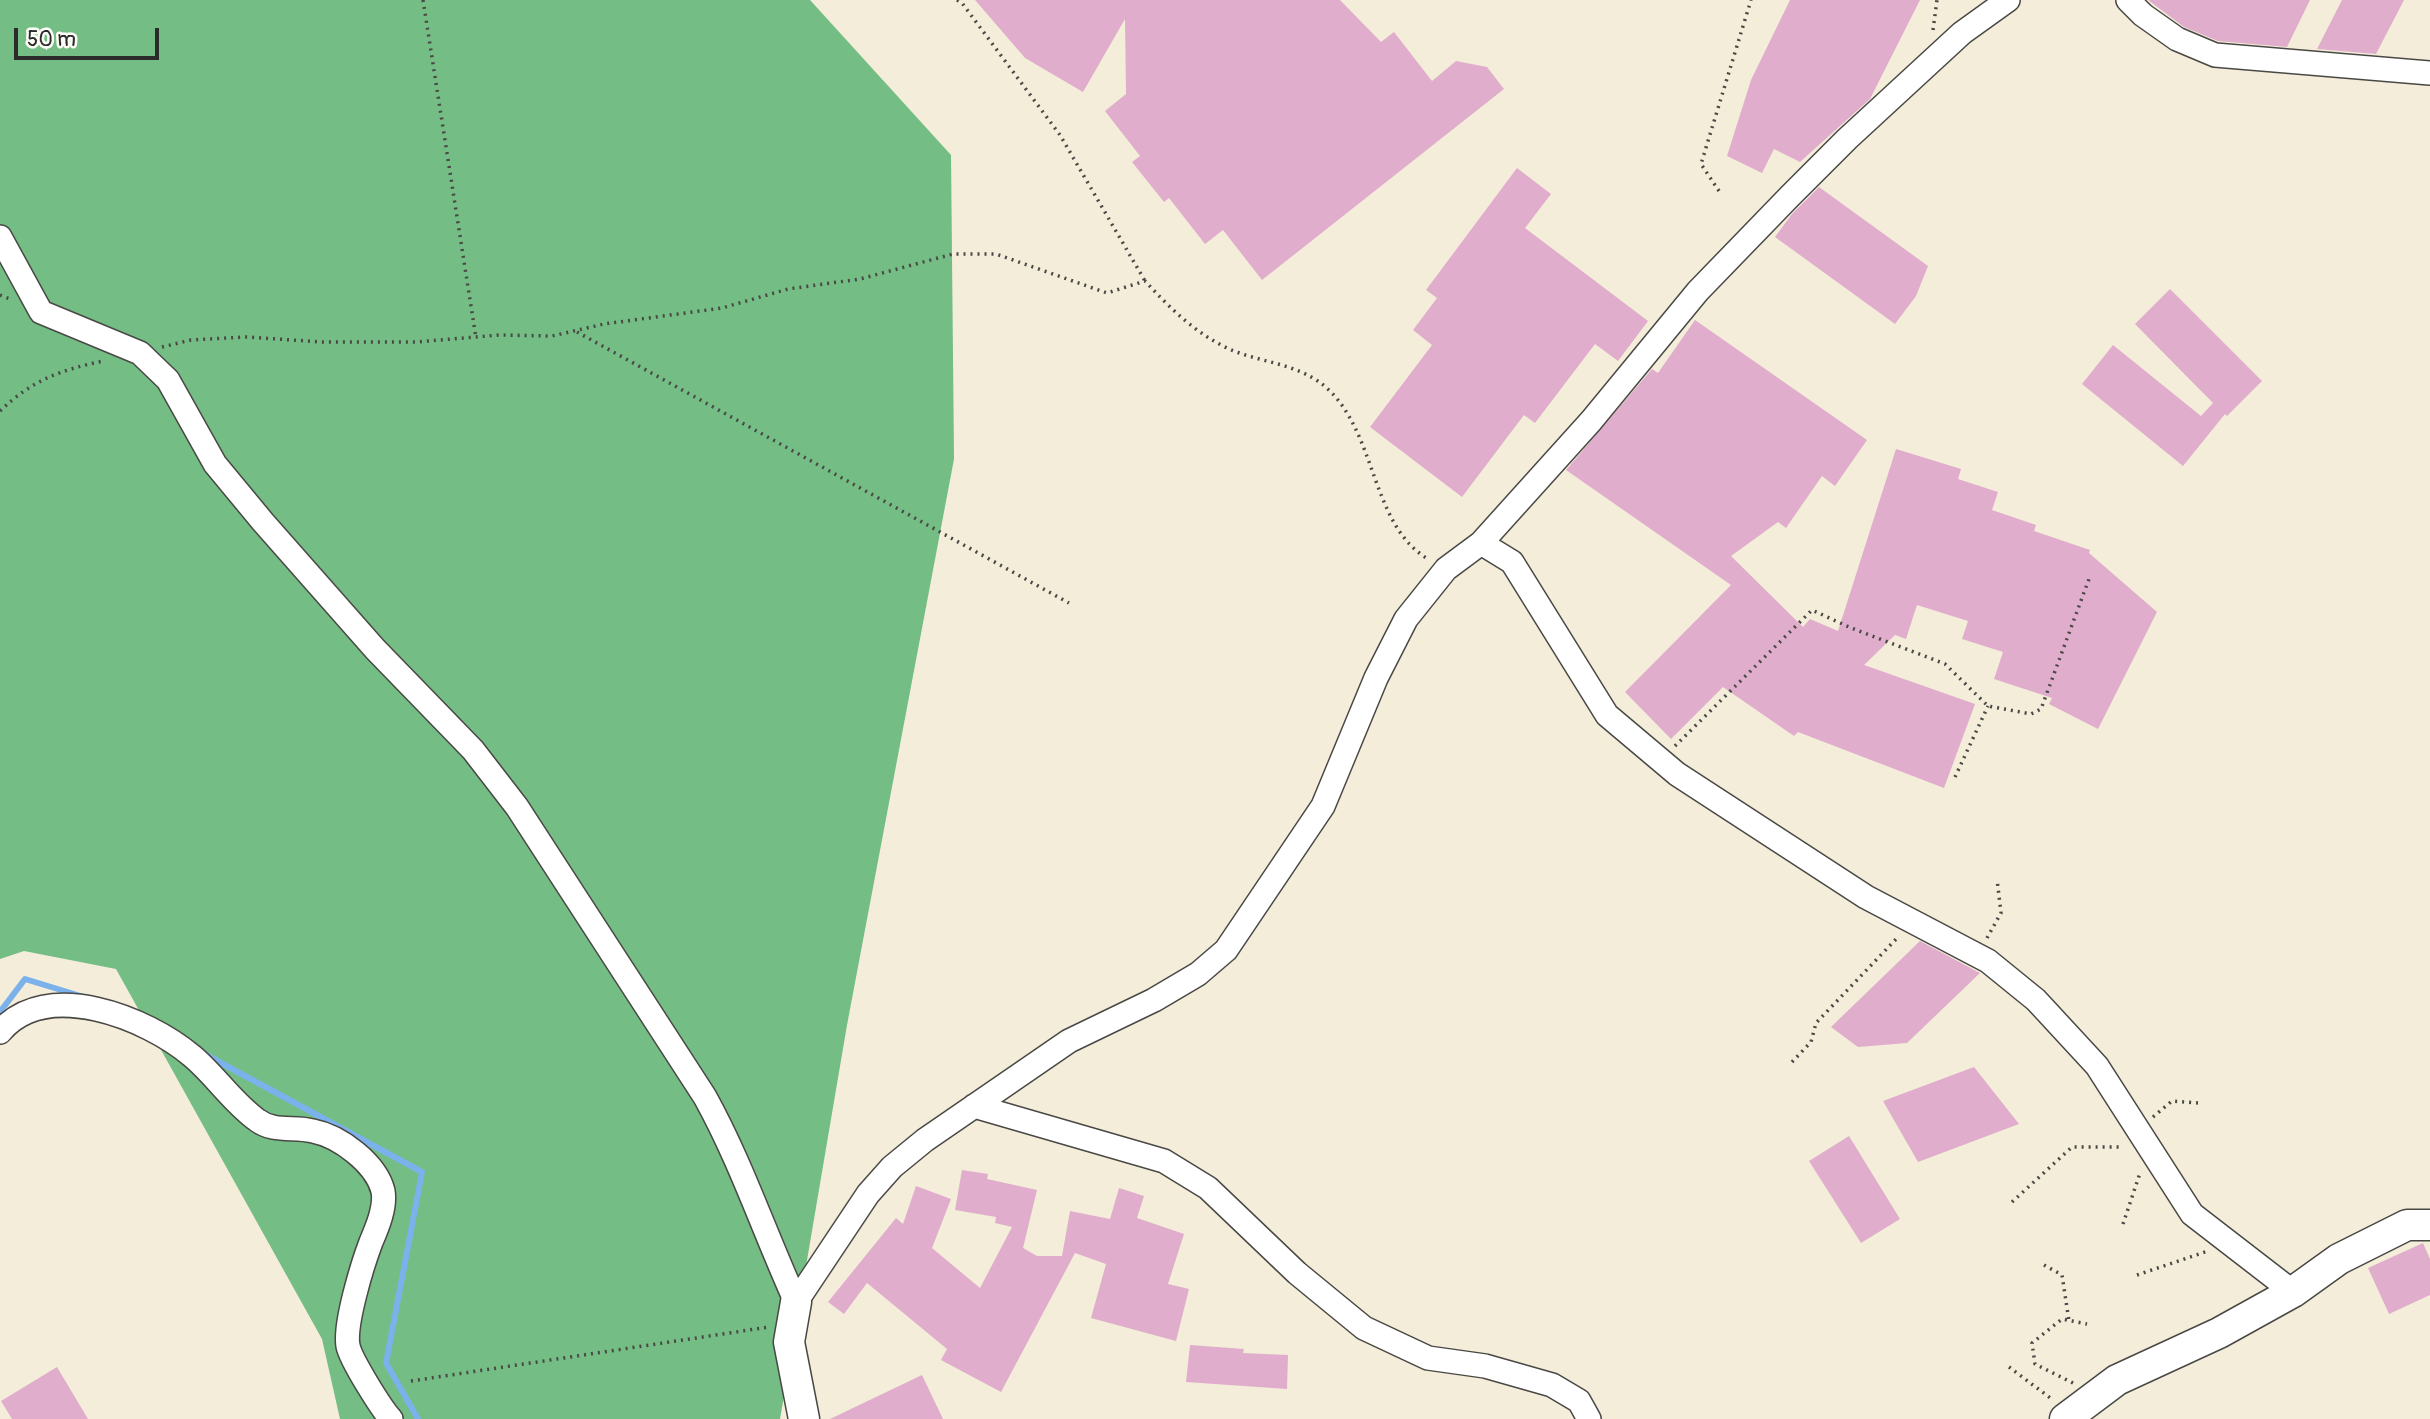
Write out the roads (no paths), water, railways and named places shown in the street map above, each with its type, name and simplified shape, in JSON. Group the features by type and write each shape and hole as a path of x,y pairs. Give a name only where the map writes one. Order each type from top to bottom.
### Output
{"street":[{"path":"804,1419 789,1342 794,1313 868,1194 892,1167 974,1106 1069,1041 1154,1000 1198,974 1226,950 1323,806 1376,678 1406,619 1446,569 1481,542 1591,421 1698,291 1771,215 1847,139 1962,33 2008,0"},
{"path":"2128,0 2143,15 2177,39 2215,55 2430,73"},
{"path":"0,237 41,312 140,353 168,380 215,464 375,649 473,750 517,807 705,1097 731,1145 794,1313"},
{"path":"1481,542 1512,562 1606,715 1677,774 1866,897 1978,955 2036,1000 2096,1066 2192,1214 2293,1292"},
{"path":"0,1032 9,1021 29,1010 53,1005 91,1007 150,1029 193,1056 259,1122 280,1129 313,1130 345,1142 365,1162 383,1191 380,1220 357,1282 348,1346 382,1408 391,1419"},
{"path":"974,1106 1164,1161 1208,1188 1297,1273 1364,1328 1429,1358 1485,1366 1552,1385 1579,1401 1589,1419"},
{"path":"2068,1416 2117,1380 2219,1333 2293,1292 2339,1259 2407,1225 2430,1225"}],"waterway":[{"path":"0,1012 25,979 87,998"},
{"path":"201,1052 422,1172 386,1363 418,1419"}]}
